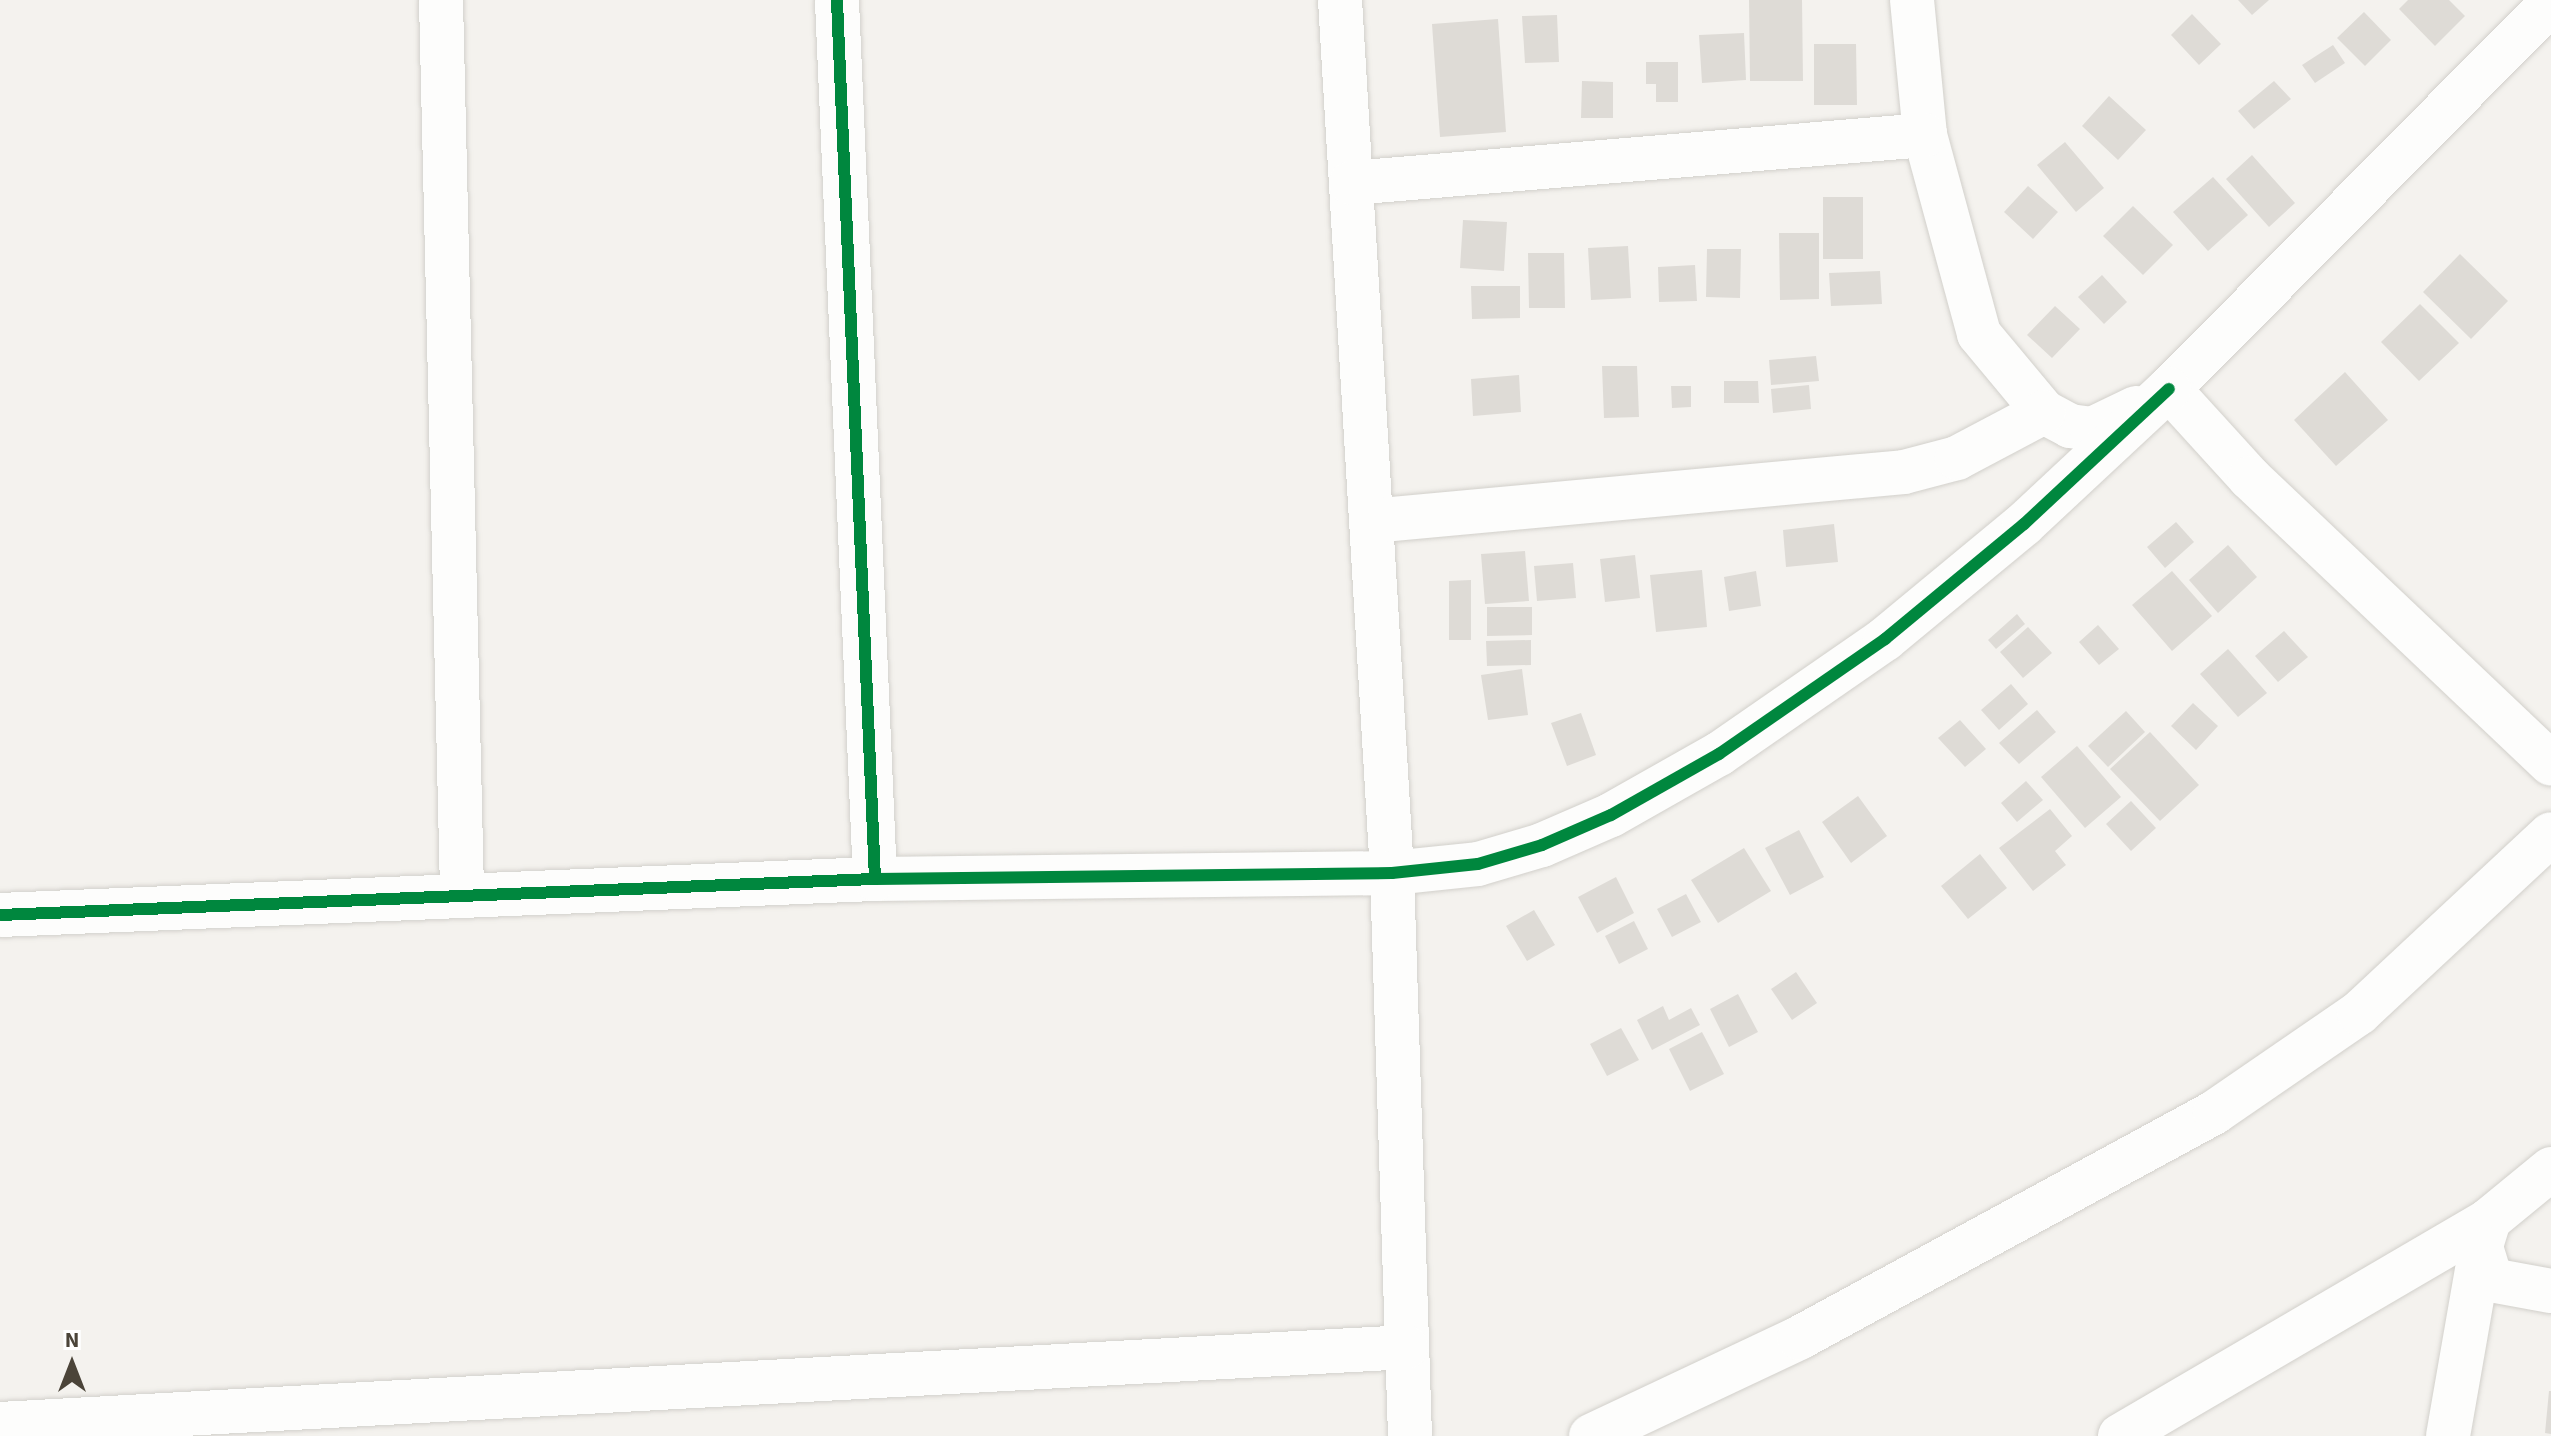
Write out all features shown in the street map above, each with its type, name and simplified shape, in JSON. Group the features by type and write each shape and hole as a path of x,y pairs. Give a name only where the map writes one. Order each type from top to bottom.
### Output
{"street":[{"path":"441,0 462,893"},
{"path":"837,0 875,879"},
{"path":"1340,0 1392,873 1410,1436"},
{"path":"1912,0 1925,135 1979,334 2044,412 2070,426 2092,429 2169,389"},
{"path":"0,915 462,893 875,879 1392,873 1478,864 1542,845 1611,815 1719,754 1885,639 2024,524 2169,389 2551,3"},
{"path":"1351,183 1925,135"},
{"path":"2169,389 2250,478 2551,764"},
{"path":"1371,521 1904,472 1957,458 2044,412"},
{"path":"1591,1436 1799,1338 2215,1112 2359,1013 2551,834"},
{"path":"2120,1436 2485,1234 2551,1169"},
{"path":"2485,1234 2491,1280 2501,1286 2551,1291"},
{"path":"2448,1436 2485,1234"},
{"path":"0,1424 1406,1347"}],"building":[{"path":"1749,0 1802,0 1803,81 1750,81"},
{"path":"2238,0 2269,0 2252,15"},
{"path":"2408,0 2449,0 2465,16 2435,46 2399,9"},
{"path":"2364,12 2391,40 2365,66 2337,38"},
{"path":"2192,14 2221,44 2199,65 2171,35"},
{"path":"1557,15 1559,62 1525,63 1522,16"},
{"path":"1498,19 1506,132 1440,137 1432,24"},
{"path":"1744,33 1746,80 1702,83 1699,35"},
{"path":"1814,44 1856,44 1857,105 1814,105"},
{"path":"2333,45 2345,63 2315,83 2302,65"},
{"path":"1646,62 1678,62 1678,102 1656,102 1656,84 1646,84"},
{"path":"1582,81 1613,82 1613,118 1581,118"},
{"path":"2274,81 2291,99 2254,129 2238,111"},
{"path":"2109,96 2146,130 2118,160 2082,126"},
{"path":"2065,142 2104,188 2076,212 2037,165"},
{"path":"2252,155 2295,203 2269,227 2226,179"},
{"path":"2213,177 2248,215 2208,251 2173,212"},
{"path":"2028,186 2058,212 2033,239 2004,212"},
{"path":"1823,197 1863,197 1863,259 1823,259"},
{"path":"2133,206 2173,245 2143,275 2103,236"},
{"path":"1463,220 1507,222 1504,271 1460,268"},
{"path":"1779,233 1819,233 1819,299 1780,300"},
{"path":"1628,246 1631,298 1591,300 1588,248"},
{"path":"1707,249 1741,249 1740,298 1706,297"},
{"path":"1528,253 1564,253 1565,308 1529,308"},
{"path":"2460,254 2508,301 2471,339 2423,292"},
{"path":"1695,265 1697,301 1659,302 1658,267"},
{"path":"1880,271 1882,304 1831,306 1829,273"},
{"path":"2102,275 2127,302 2104,324 2078,297"},
{"path":"1471,286 1520,286 1520,318 1472,319"},
{"path":"2420,304 2459,343 2419,381 2381,342"},
{"path":"2055,306 2080,329 2052,358 2027,335"},
{"path":"1816,356 1819,381 1771,385 1769,360"},
{"path":"1602,366 1637,366 1639,417 1604,418"},
{"path":"2345,372 2388,420 2336,466 2294,420"},
{"path":"1519,375 1521,412 1473,416 1471,379"},
{"path":"1724,381 1758,381 1759,403 1724,403"},
{"path":"1809,385 1811,409 1773,413 1771,389"},
{"path":"1671,386 1691,386 1691,407 1672,408"},
{"path":"2176,522 2194,542 2165,568 2147,547"},
{"path":"1834,524 1838,562 1786,567 1783,530"},
{"path":"2228,545 2257,577 2218,613 2189,580"},
{"path":"1525,551 1529,601 1485,604 1481,554"},
{"path":"1635,555 1640,598 1605,602 1600,559"},
{"path":"1573,563 1576,598 1537,601 1534,566"},
{"path":"1702,570 1707,627 1656,632 1650,575"},
{"path":"1756,571 1761,606 1729,611 1724,577"},
{"path":"2172,571 2212,616 2172,651 2132,605"},
{"path":"1471,580 1471,640 1449,640 1449,581"},
{"path":"1487,607 1532,607 1532,635 1487,636"},
{"path":"2017,614 2025,624 1996,649 1988,640"},
{"path":"2098,625 2119,649 2099,665 2079,642"},
{"path":"2028,627 2052,653 2023,678 2000,652"},
{"path":"2284,631 2308,657 2278,682 2255,656"},
{"path":"1531,640 1531,665 1487,666 1486,641"},
{"path":"2228,649 2267,693 2238,717 2200,674"},
{"path":"1522,669 1528,715 1488,720 1481,675"},
{"path":"2011,684 2028,704 1999,730 1981,710"},
{"path":"2193,703 2218,726 2196,750 2171,726"},
{"path":"2037,710 2056,732 2019,764 1999,743"},
{"path":"2126,711 2145,732 2108,767 2088,746"},
{"path":"1581,713 1596,755 1567,766 1551,723"},
{"path":"1960,720 1986,749 1965,767 1938,738"},
{"path":"2150,732 2199,785 2160,821 2110,769"},
{"path":"2077,746 2121,797 2085,828 2041,777"},
{"path":"2026,781 2043,800 2017,822 2001,803"},
{"path":"1858,796 1887,836 1851,863 1822,822"},
{"path":"2131,801 2156,828 2131,851 2106,824"},
{"path":"2050,809 2072,836 2055,851 2066,865 2033,891 1999,848"},
{"path":"1799,830 1824,877 1790,895 1765,848"},
{"path":"1744,848 1771,891 1718,923 1691,880"},
{"path":"1980,854 2007,888 1968,919 1941,886"},
{"path":"1616,877 1634,913 1597,933 1578,897"},
{"path":"1686,894 1701,922 1672,937 1657,909"},
{"path":"1534,910 1555,945 1527,961 1506,926"},
{"path":"1634,921 1648,949 1619,964 1605,936"},
{"path":"1796,972 1817,1003 1792,1020 1771,989"},
{"path":"1738,994 1758,1032 1729,1047 1710,1009"},
{"path":"1663,1006 1669,1020 1691,1008 1700,1025 1652,1050 1637,1020"},
{"path":"1621,1028 1639,1060 1607,1076 1590,1044"},
{"path":"1702,1032 1724,1074 1690,1091 1669,1049"},
{"path":"2551,1391 2551,1434 2545,1433"}],"cycle path":[{"path":"0,915 875,879 837,0"},
{"path":"875,879 1392,873 1478,864 1542,845 1611,815 1719,754 1885,639 2024,524 2169,389"}]}
